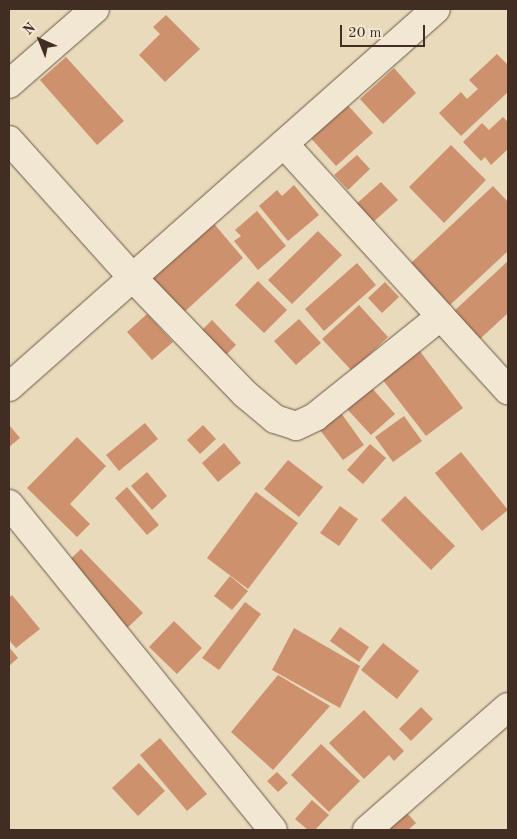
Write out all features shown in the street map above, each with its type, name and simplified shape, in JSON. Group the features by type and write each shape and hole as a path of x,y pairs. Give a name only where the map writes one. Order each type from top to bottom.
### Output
{"street":[{"path":"9,84 95,9"},
{"path":"9,388 436,9"},
{"path":"9,140 133,278 245,394 275,418 296,426 315,417 440,316"},
{"path":"284,144 508,390"},
{"path":"9,504 273,830"},
{"path":"367,830 508,708"}],"building":[{"path":"166,15 200,49 165,82 139,55 160,34 153,27"},
{"path":"497,54 508,65 508,92 461,136 439,113 461,92 467,99 478,89 469,80"},
{"path":"66,57 124,121 97,145 40,80"},
{"path":"394,68 416,93 383,124 360,99"},
{"path":"345,102 373,133 336,166 308,135"},
{"path":"503,117 508,122 508,149 491,165 485,157 481,161 463,142 482,123 489,130"},
{"path":"451,145 486,180 444,223 409,187"},
{"path":"357,155 370,169 348,190 334,175"},
{"path":"381,182 398,200 372,223 355,205"},
{"path":"294,185 319,215 288,241 259,206 277,190 282,196"},
{"path":"493,186 508,202 508,251 450,305 411,263"},
{"path":"257,211 286,246 258,270 234,241 241,236 235,230"},
{"path":"210,219 243,258 180,316 146,281"},
{"path":"318,231 342,255 292,304 268,280"},
{"path":"508,261 508,313 480,339 454,311"},
{"path":"357,263 376,285 324,331 305,309"},
{"path":"258,281 287,310 264,333 235,305"},
{"path":"385,282 399,297 382,313 368,298"},
{"path":"359,305 388,337 352,371 322,339"},
{"path":"147,314 173,342 152,360 127,332"},
{"path":"299,319 321,343 296,365 274,341"},
{"path":"212,320 236,345 225,356 201,331"},
{"path":"419,350 463,408 426,436 382,379"},
{"path":"371,387 395,414 371,435 347,409"},
{"path":"341,413 364,445 343,460 320,430"},
{"path":"404,416 422,441 393,462 375,437"},
{"path":"145,423 158,439 119,471 106,455"},
{"path":"9,425 20,438 9,447"},
{"path":"203,425 216,439 200,454 187,440"},
{"path":"77,437 106,466 70,504 90,524 77,537 27,488"},
{"path":"224,443 241,463 218,482 202,463"},
{"path":"370,444 386,458 363,484 347,470"},
{"path":"461,452 508,510 482,531 435,473"},
{"path":"288,460 323,487 299,517 264,489"},
{"path":"147,472 167,496 152,510 131,486"},
{"path":"127,487 159,525 147,535 115,498"},
{"path":"256,492 298,523 248,589 207,558"},
{"path":"405,496 455,546 431,570 381,520"},
{"path":"340,506 358,519 339,546 320,533"},
{"path":"81,549 143,613 121,634 59,570"},
{"path":"230,576 248,591 232,610 214,596"},
{"path":"12,595 40,629 16,648 9,640 9,598"},
{"path":"245,602 261,614 219,670 202,658"},
{"path":"174,621 202,648 177,674 149,647"},
{"path":"340,627 369,647 359,662 330,641"},
{"path":"294,628 360,666 340,708 272,670"},
{"path":"383,643 419,671 397,699 361,670"},
{"path":"9,647 18,658 9,666"},
{"path":"278,675 330,706 273,770 231,732"},
{"path":"421,707 433,719 411,741 399,729"},
{"path":"364,710 404,751 394,761 389,755 364,779 329,743"},
{"path":"160,738 207,794 187,811 140,755"},
{"path":"321,744 360,781 329,812 291,775"},
{"path":"139,763 165,791 138,816 112,788"},
{"path":"277,772 288,783 278,792 267,781"},
{"path":"312,800 329,815 315,830 308,830 295,819"},
{"path":"398,803 416,823 408,830 378,830"}]}
